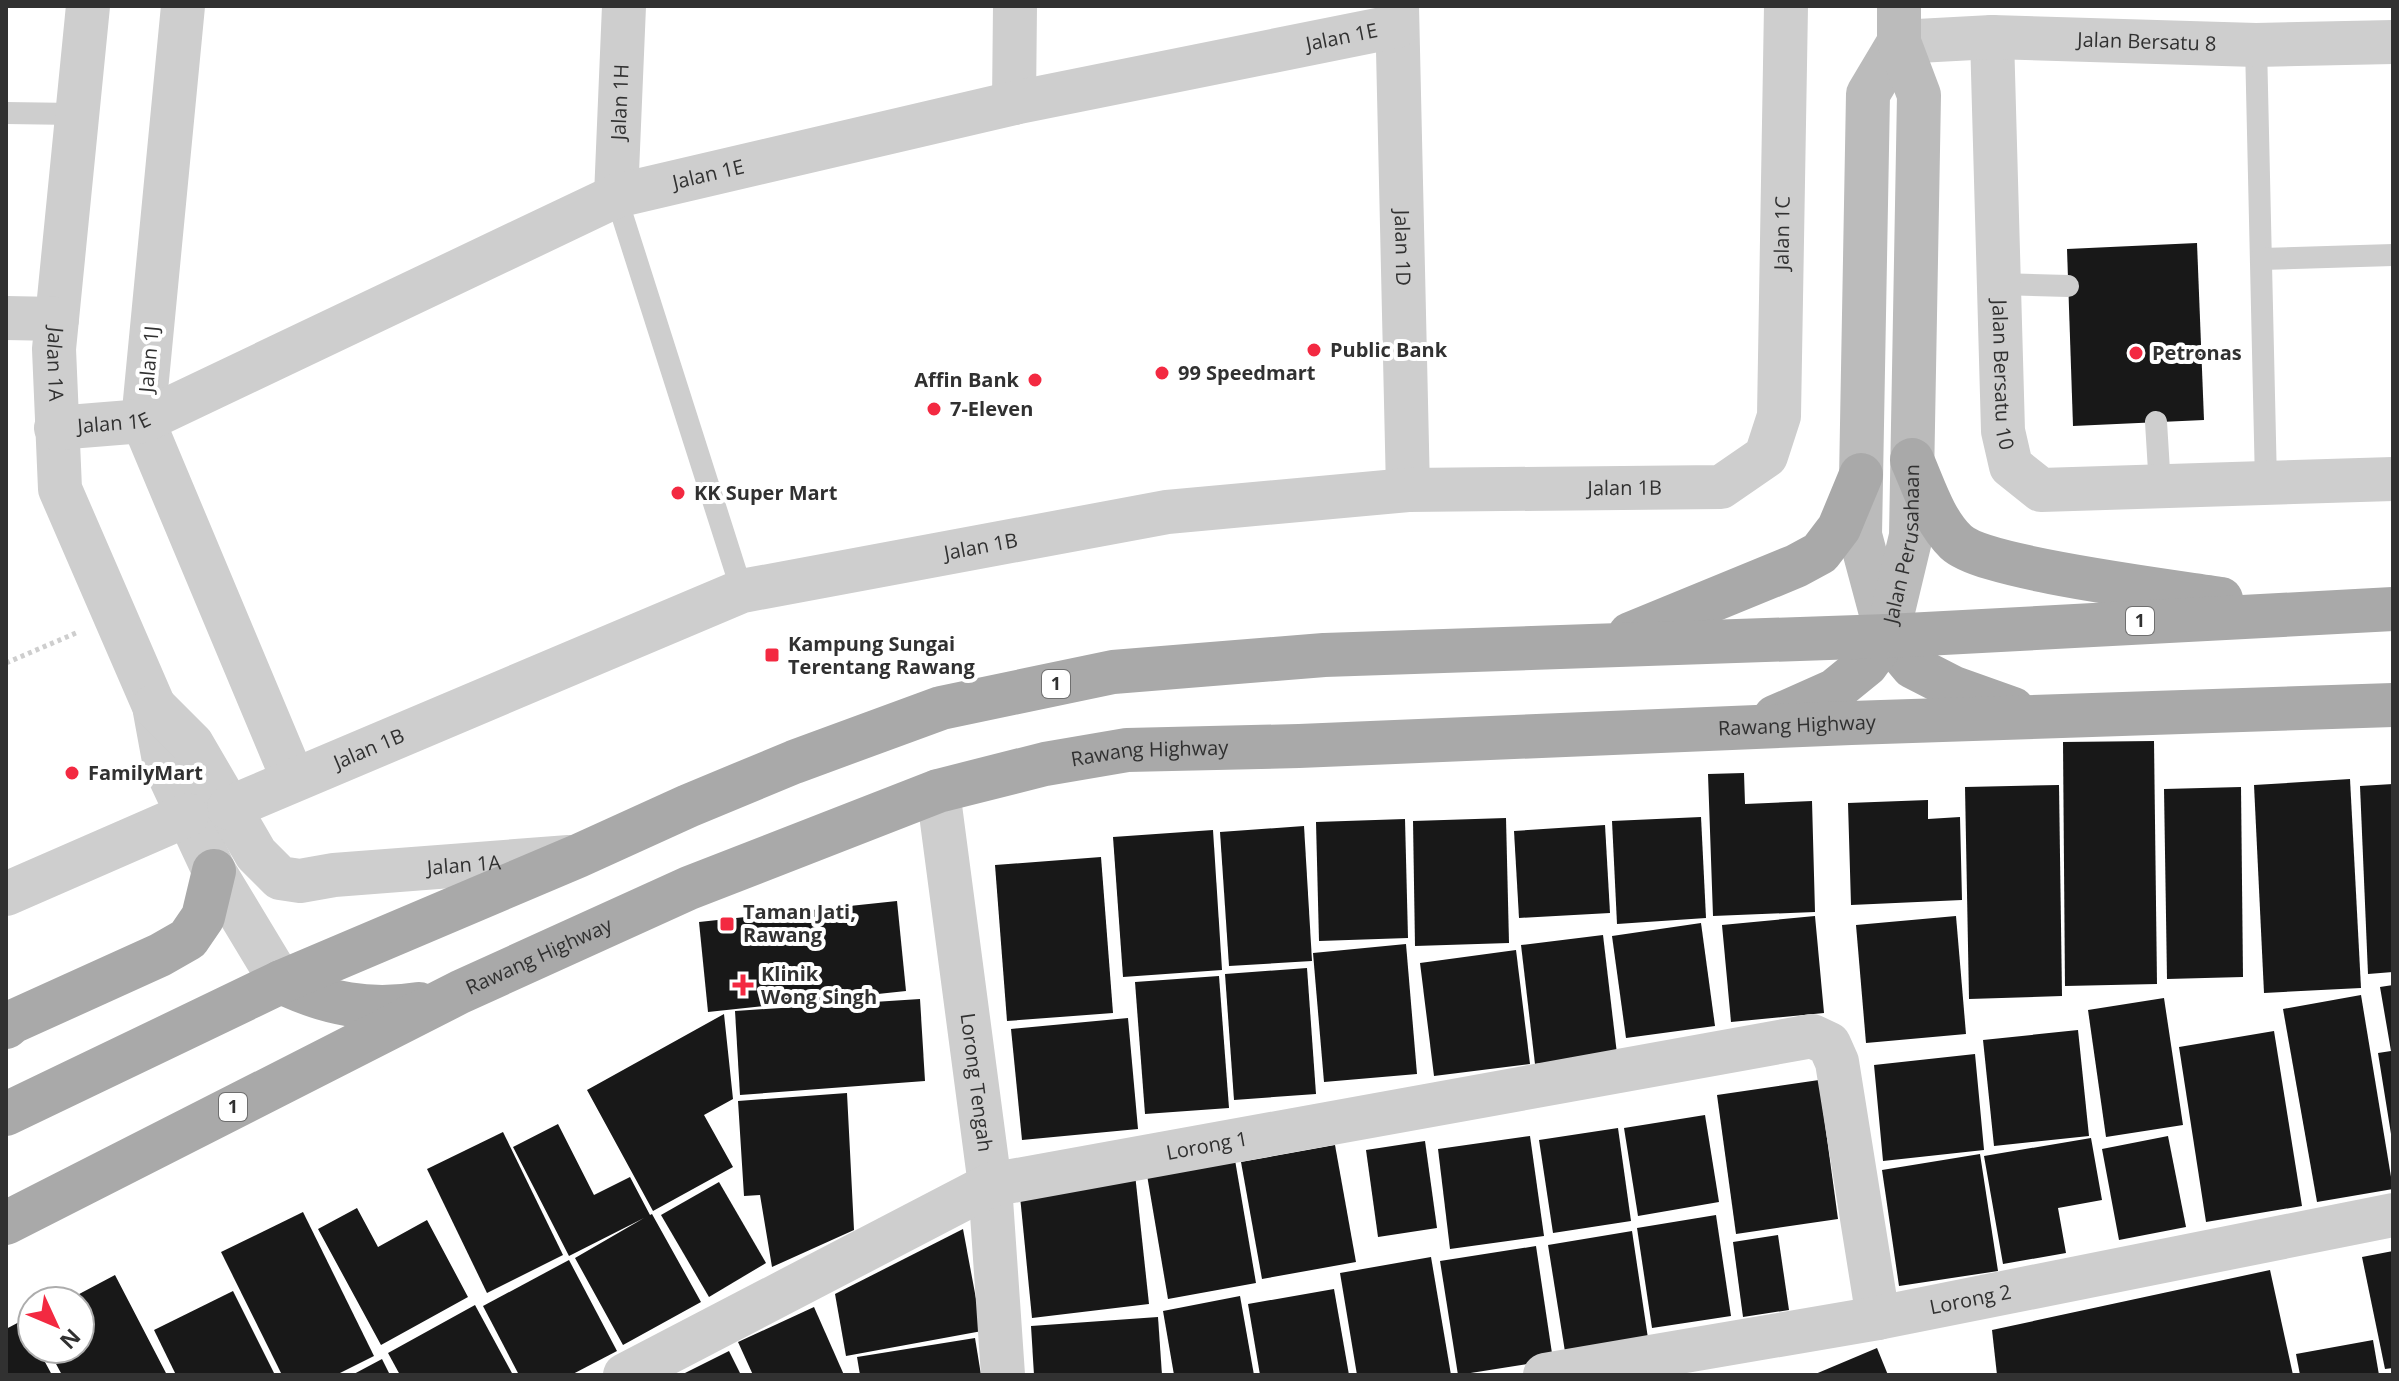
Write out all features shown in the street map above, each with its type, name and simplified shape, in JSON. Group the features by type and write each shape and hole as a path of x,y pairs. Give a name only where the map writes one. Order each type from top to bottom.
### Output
{"main road":[{"path":"1912,460 1935,512 1957,543 1984,557 2031,568 2298,612"},
{"path":"1602,646 1796,566 1820,553 1839,528 1861,475"},
{"name":"1","path":"6,1114 281,982 688,806 794,762 941,708 1113,672 1324,655 1887,636 2393,609"},
{"path":"1754,727 1834,691 1866,665 1887,636 1913,667 1954,688 2034,717"},
{"name":"Rawang Highway","path":"6,1223 460,992 689,888 938,791 1045,764 1127,750 2393,705"},
{"path":"6,1027 188,939 203,917 214,871"},
{"path":"281,982 336,1004 365,1008 428,1003 460,992"}],"street":[{"name":"Jalan 1A","path":"88,6 54,349 60,489 154,706 192,744 208,811 214,871 281,982"},
{"name":"Jalan 1J","path":"183,6 143,421 293,779"},
{"name":"Jalan 1H","path":"616,196 624,6"},
{"path":"1014,103 1015,6"},
{"name":"Jalan 1C","path":"1766,456 1779,416 1786,6"},
{"name":"Jalan 1E","path":"56,428 143,421 616,196 1397,16"},
{"name":"Jalan 1D","path":"1397,16 1408,490"},
{"name":"Jalan Bersatu 8","path":"1899,24 1992,37 2256,45 2393,42"},
{"name":"Jalan Perusahaan","path":"1887,636 1911,536 1919,95 1899,24"},
{"name":"Jalan Perusahaan","path":"1887,636 1860,535 1868,94 1899,24"},
{"name":"Jalan Bersatu 10","path":"1992,37 2003,431 2011,466 2041,490 2393,479"},
{"path":"6,318 57,319"},
{"name":"Jalan 1B","path":"6,894 293,779 742,591 1167,512 1408,490 1721,487 1766,456"},
{"name":"Lorong Tengah","path":"938,791 990,1185 1003,1375"},
{"name":"Jalan 1A","path":"208,811 280,878 300,881 334,875 578,856"},
{"name":"Lorong 1","path":"625,1375 990,1185 1812,1036 1829,1044 1837,1062 1878,1318"},
{"name":"Lorong 2","path":"1545,1375 1878,1318 2393,1215"}],"lane":[{"path":"2256,45 2266,483"},
{"path":"6,113 75,114"},
{"path":"616,196 742,591"},
{"path":"2261,259 2393,255"},
{"path":"1999,284 2068,286"},
{"path":"2156,422 2160,487"}],"path":[{"path":"6,663 113,617"}],"building":[{"name":"Petronas","path":"2197,243 2204,420 2073,426 2067,249"},
{"path":"2154,741 2157,984 2065,986 2063,742"},
{"path":"1744,773 1745,804 1812,801 1815,912 1713,916 1708,774"},
{"path":"2350,779 2361,988 2264,993 2254,785"},
{"path":"2393,784 2393,972 2368,974 2360,786"},
{"path":"2059,785 2062,996 1969,999 1965,787"},
{"path":"2241,787 2243,977 2167,979 2164,789"},
{"path":"1928,800 1928,819 1960,817 1962,900 1851,905 1848,803"},
{"path":"1701,817 1706,918 1617,924 1612,821"},
{"path":"1506,818 1509,943 1415,946 1413,821"},
{"path":"1405,819 1408,938 1319,941 1316,822"},
{"path":"1605,825 1610,913 1519,918 1514,831"},
{"path":"1304,826 1312,961 1229,966 1220,832"},
{"path":"1213,830 1222,970 1123,977 1113,837"},
{"path":"1101,857 1113,1013 1007,1021 995,865"},
{"path":"897,901 906,991 708,1012 699,922"},
{"path":"1815,916 1824,1013 1731,1022 1722,925"},
{"path":"1956,916 1966,1034 1866,1043 1856,925"},
{"path":"1701,923 1715,1026 1626,1038 1612,936"},
{"path":"1603,935 1617,1054 1535,1064 1521,945"},
{"path":"1406,944 1417,1074 1324,1082 1313,953"},
{"path":"1516,950 1530,1064 1434,1076 1420,963"},
{"path":"1307,968 1316,1094 1234,1100 1225,974"},
{"path":"1219,976 1229,1108 1145,1114 1135,982"},
{"path":"2393,985 2391,1134 2378,1053 2391,1051 2380,987"},
{"path":"2361,995 2393,1189 2317,1202 2283,1009"},
{"path":"2164,998 2183,1125 2106,1137 2088,1010"},
{"path":"920,999 925,1081 740,1095 735,1011"},
{"path":"724,1014 733,1099 704,1115 733,1167 653,1211 587,1090"},
{"path":"1128,1018 1138,1129 1022,1140 1011,1029"},
{"path":"2078,1030 2089,1136 1994,1146 1983,1040"},
{"path":"2274,1031 2302,1206 2206,1222 2179,1047"},
{"path":"1975,1054 1984,1150 1883,1161 1874,1065"},
{"path":"1819,1080 1838,1219 1736,1234 1717,1095"},
{"path":"847,1093 854,1230 772,1267 760,1195 744,1196 738,1101"},
{"path":"1705,1115 1719,1202 1638,1216 1624,1128"},
{"path":"558,1124 594,1195 630,1177 701,1302 623,1345 575,1258 644,1218 569,1256 513,1147"},
{"path":"1618,1128 1631,1221 1553,1233 1539,1140"},
{"path":"503,1132 563,1255 487,1293 427,1169"},
{"path":"1530,1136 1544,1236 1450,1249 1438,1149"},
{"path":"2168,1136 2186,1227 2119,1240 2102,1149"},
{"path":"2091,1138 2102,1200 2058,1208 2066,1253 2003,1264 1984,1156"},
{"path":"1425,1141 1437,1228 1378,1237 1366,1150"},
{"path":"1335,1145 1356,1262 1262,1279 1241,1162"},
{"path":"1980,1154 1998,1271 1899,1286 1882,1170"},
{"path":"1235,1160 1256,1283 1168,1299 1147,1175"},
{"path":"1135,1174 1149,1304 1032,1318 1019,1186"},
{"path":"719,1182 766,1263 709,1297 661,1215"},
{"path":"357,1208 378,1247 427,1220 468,1297 381,1345 318,1229"},
{"path":"303,1212 374,1356 336,1375 282,1375 221,1252"},
{"path":"1716,1215 1731,1316 1652,1328 1637,1228"},
{"path":"963,1229 982,1331 846,1356 835,1294"},
{"path":"1632,1231 1649,1345 1566,1358 1548,1245"},
{"path":"1778,1235 1789,1310 1743,1317 1733,1242"},
{"path":"1536,1246 1553,1360 1458,1375 1440,1261"},
{"path":"2393,1251 2393,1368 2385,1369 2362,1257"},
{"path":"1431,1257 1451,1375 1357,1375 1340,1273"},
{"path":"569,1260 617,1351 571,1375 519,1375 483,1306"},
{"path":"2270,1270 2293,1375 1997,1375 1992,1330"},
{"path":"115,1275 167,1375 62,1375 57,1365 96,1365 96,1285"},
{"path":"1334,1289 1349,1375 1260,1375 1248,1304"},
{"path":"233,1291 275,1375 176,1375 154,1330"},
{"path":"1240,1296 1254,1375 1174,1375 1163,1311"},
{"path":"475,1305 513,1375 400,1375 388,1353"},
{"path":"814,1307 844,1375 753,1375 738,1342"},
{"path":"1158,1317 1162,1375 1034,1375 1031,1326"},
{"path":"16,1324 16,1365 47,1365 52,1375 6,1375 6,1329"},
{"path":"975,1338 981,1375 860,1375 857,1357"},
{"path":"2373,1340 2379,1375 2300,1375 2296,1354"},
{"path":"1877,1348 1888,1375 1813,1375"},
{"path":"729,1351 741,1375 681,1375"},
{"path":"382,1359 390,1375 352,1375"}],"place":[{"name":"Public Bank","path":"1314,350"},
{"name":"Petronas","path":"2136,353"},
{"name":"99 Speedmart","path":"1162,373"},
{"name":"Affin Bank","path":"1035,380"},
{"name":"7-Eleven","path":"934,409"},
{"name":"KK Super Mart","path":"678,493"},
{"name":"Kampung Sungai Terentang Rawang","path":"772,655"},
{"name":"FamilyMart","path":"72,773"},
{"name":"Taman Jati, Rawang","path":"727,924"},
{"name":"Klinik Wong Singh","path":"743,985"}]}
